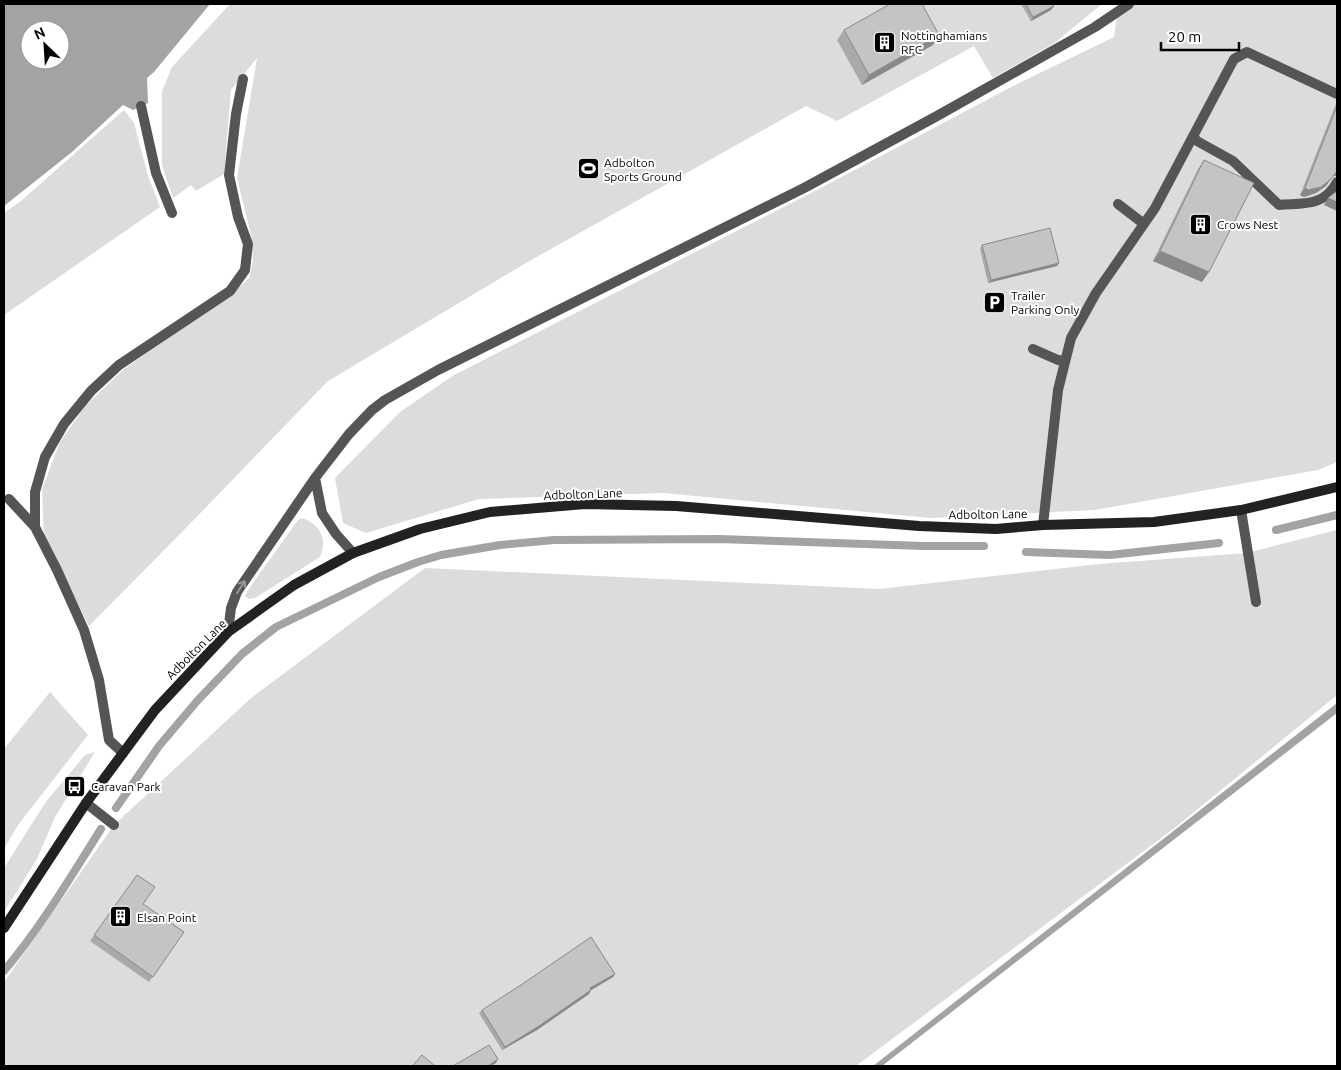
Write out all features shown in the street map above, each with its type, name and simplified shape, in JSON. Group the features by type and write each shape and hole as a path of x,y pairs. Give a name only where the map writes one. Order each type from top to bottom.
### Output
{"street":[{"path":"228,632 231,608 237,592 315,478 349,434 372,410 402,390 447,366 812,183 946,112 1094,27 1128,4"},
{"path":"1044,525 1058,390 1071,338 1096,293 1155,208 1234,59 1246,52 1337,94"},
{"path":"35,527 35,492 45,457 64,424 91,391 119,365 230,291 245,270 248,244 238,217 229,175 236,114 243,79"},
{"path":"141,106 156,173 172,213"},
{"path":"1192,136 1197,142 1233,161 1279,205 1317,202 1333,190 1337,182"},
{"path":"1118,204 1144,224"},
{"path":"1033,349 1058,360 1065,361"},
{"path":"315,478 322,513 336,534 353,553"},
{"name":"Adbolton Lane","path":"4,928 86,803 155,710 228,632 294,585 353,553 420,529 490,512 585,504 676,506 919,526 996,529 1044,525 1154,522 1241,510 1337,487"},
{"path":"9,498 35,527 84,630 99,680 109,740 123,753"},
{"path":"1241,510 1256,602"},
{"path":"86,803 114,824"}],"shaded area":[{"path":"4,4 210,4 147,78 148,103 133,110 123,105 72,152 4,206"},
{"path":"230,4 1102,4 1053,44 993,78 974,46 837,121 806,106 526,263 328,381 89,626 44,536 42,489 60,442 85,406 124,369 232,294 249,278 253,261 252,239 237,178 257,58 231,90 224,174 196,191 191,185 173,198 162,165 162,91 172,67"},
{"path":"1131,4 1337,4 1337,462 1318,470 1095,510 931,518 663,493 479,499 366,533 343,523 335,478 400,412 454,375 815,191 1013,86 1114,37 1117,16"},
{"path":"124,110 134,123 148,176 160,207 4,315 4,213 21,201"},
{"path":"303,518 314,525 321,533 323,544 320,557 255,598 249,599 245,596 248,590 298,520"},
{"path":"1337,530 1337,695 1176,827 856,1066 4,1066 4,982 114,825 251,698 425,568 879,589 1099,564 1247,553"},
{"path":"50,692 88,735 18,825 4,849 4,749"},
{"path":"1337,703 1337,713 882,1066 873,1066"},
{"path":"95,752 55,817 37,859 4,912 4,868 45,803 85,755"}],"building":[{"name":"Nottinghamians RFC","path":"890,4 922,4 939,35 869,75 844,30"},
{"path":"1026,4 1052,4 1054,6 1033,17"},
{"path":"1337,106 1337,171 1321,187 1308,190 1305,188"},
{"name":"Crows Nest","path":"1204,160 1254,183 1209,272 1160,251"},
{"path":"1337,191 1337,202 1328,198"},
{"path":"1050,228 1059,263 991,280 982,245"},
{"path":"137,875 155,887 143,904 184,932 153,977 94,935"},
{"path":"591,937 615,974 590,988 591,990 505,1047 482,1010"},
{"path":"489,1045 498,1059 488,1066 453,1066"},
{"path":"422,1055 435,1066 412,1066"}],"waterway":[{"path":"1276,530 1337,515"},
{"path":"116,808 159,746 198,700 242,654 276,627 379,577 441,555 500,545 554,540 719,539 924,546 984,546"},
{"path":"1026,552 1110,555 1219,543"},
{"path":"4,971 43,920 101,829"}],"place":[{"name":"Nottinghamians RFC","path":"885,42"},
{"name":"Adbolton Sports Ground","path":"588,169"},
{"name":"Crows Nest","path":"1201,224"},
{"name":"Trailer Parking Only","path":"995,302"},
{"name":"Caravan Park","path":"75,786"},
{"name":"Elsan Point","path":"121,917"}]}
